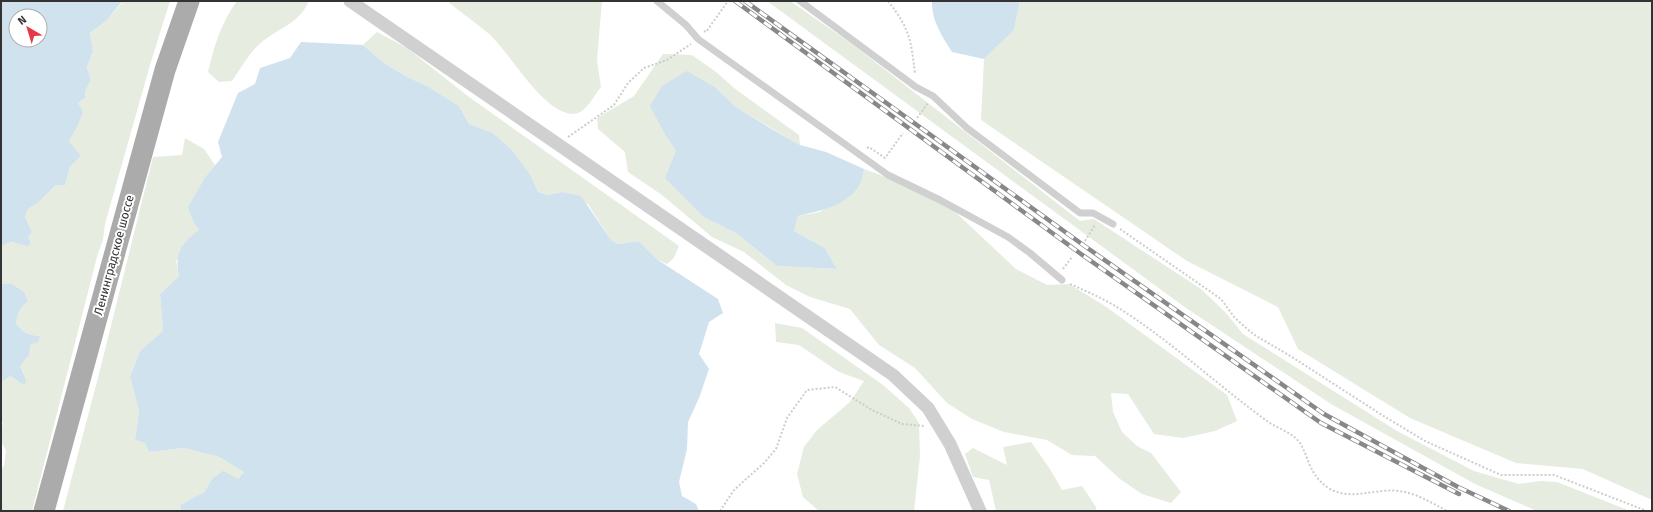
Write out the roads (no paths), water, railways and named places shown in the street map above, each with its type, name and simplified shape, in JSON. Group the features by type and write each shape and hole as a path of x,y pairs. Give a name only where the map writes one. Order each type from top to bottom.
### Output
{"main road":[{"name":"Ленинградское шоссе","path":"44,511 165,70 189,1"}],"street":[{"path":"350,1 893,375 928,408 950,444 980,511"}],"lane":[{"path":"657,1 686,24 698,39 888,175 940,200 1008,237 1062,280"},
{"path":"800,1 916,87 933,96 967,128 1080,213 1093,213 1113,224"}],"water":[{"path":"1,1 126,1 121,3 107,20 90,33 93,51 87,67 91,80 86,89 85,98 78,103 83,112 69,141 81,156 70,167 65,185 56,185 39,202 28,209 25,217 32,232 28,237 31,242 28,246 11,242 1,246"},
{"path":"932,1 1020,1 1014,30 984,59 952,52 935,21"},
{"path":"301,42 363,45 384,63 407,77 427,86 459,106 469,124 493,133 512,150 530,174 538,192 548,195 562,192 581,196 611,240 618,244 639,241 658,260 718,299 723,313 709,322 699,354 709,369 699,398 688,422 687,449 679,482 682,496 696,504 699,511 181,511 180,505 204,492 212,479 223,471 238,479 244,472 219,457 184,448 149,452 145,443 135,440 139,411 130,377 140,351 163,331 160,294 179,276 177,261 180,250 183,245 199,230 194,223 188,207 206,176 222,157 218,142 238,93 255,84 260,68 290,58"},
{"path":"687,71 716,88 736,107 800,145 826,152 864,169 860,184 848,198 824,209 798,216 794,231 825,248 837,269 777,266 736,233 705,218 665,178 676,151 650,106 662,86"},
{"path":"10,283 24,292 28,302 19,311 16,323 26,333 40,336 38,342 31,344 29,355 20,366 26,379 25,384 20,383 11,376 1,382 1,284"}],"railway":[{"path":"735,1 1081,254 1321,423 1459,494"},
{"path":"745,1 1086,247 1324,414 1458,487 1509,511"}]}
